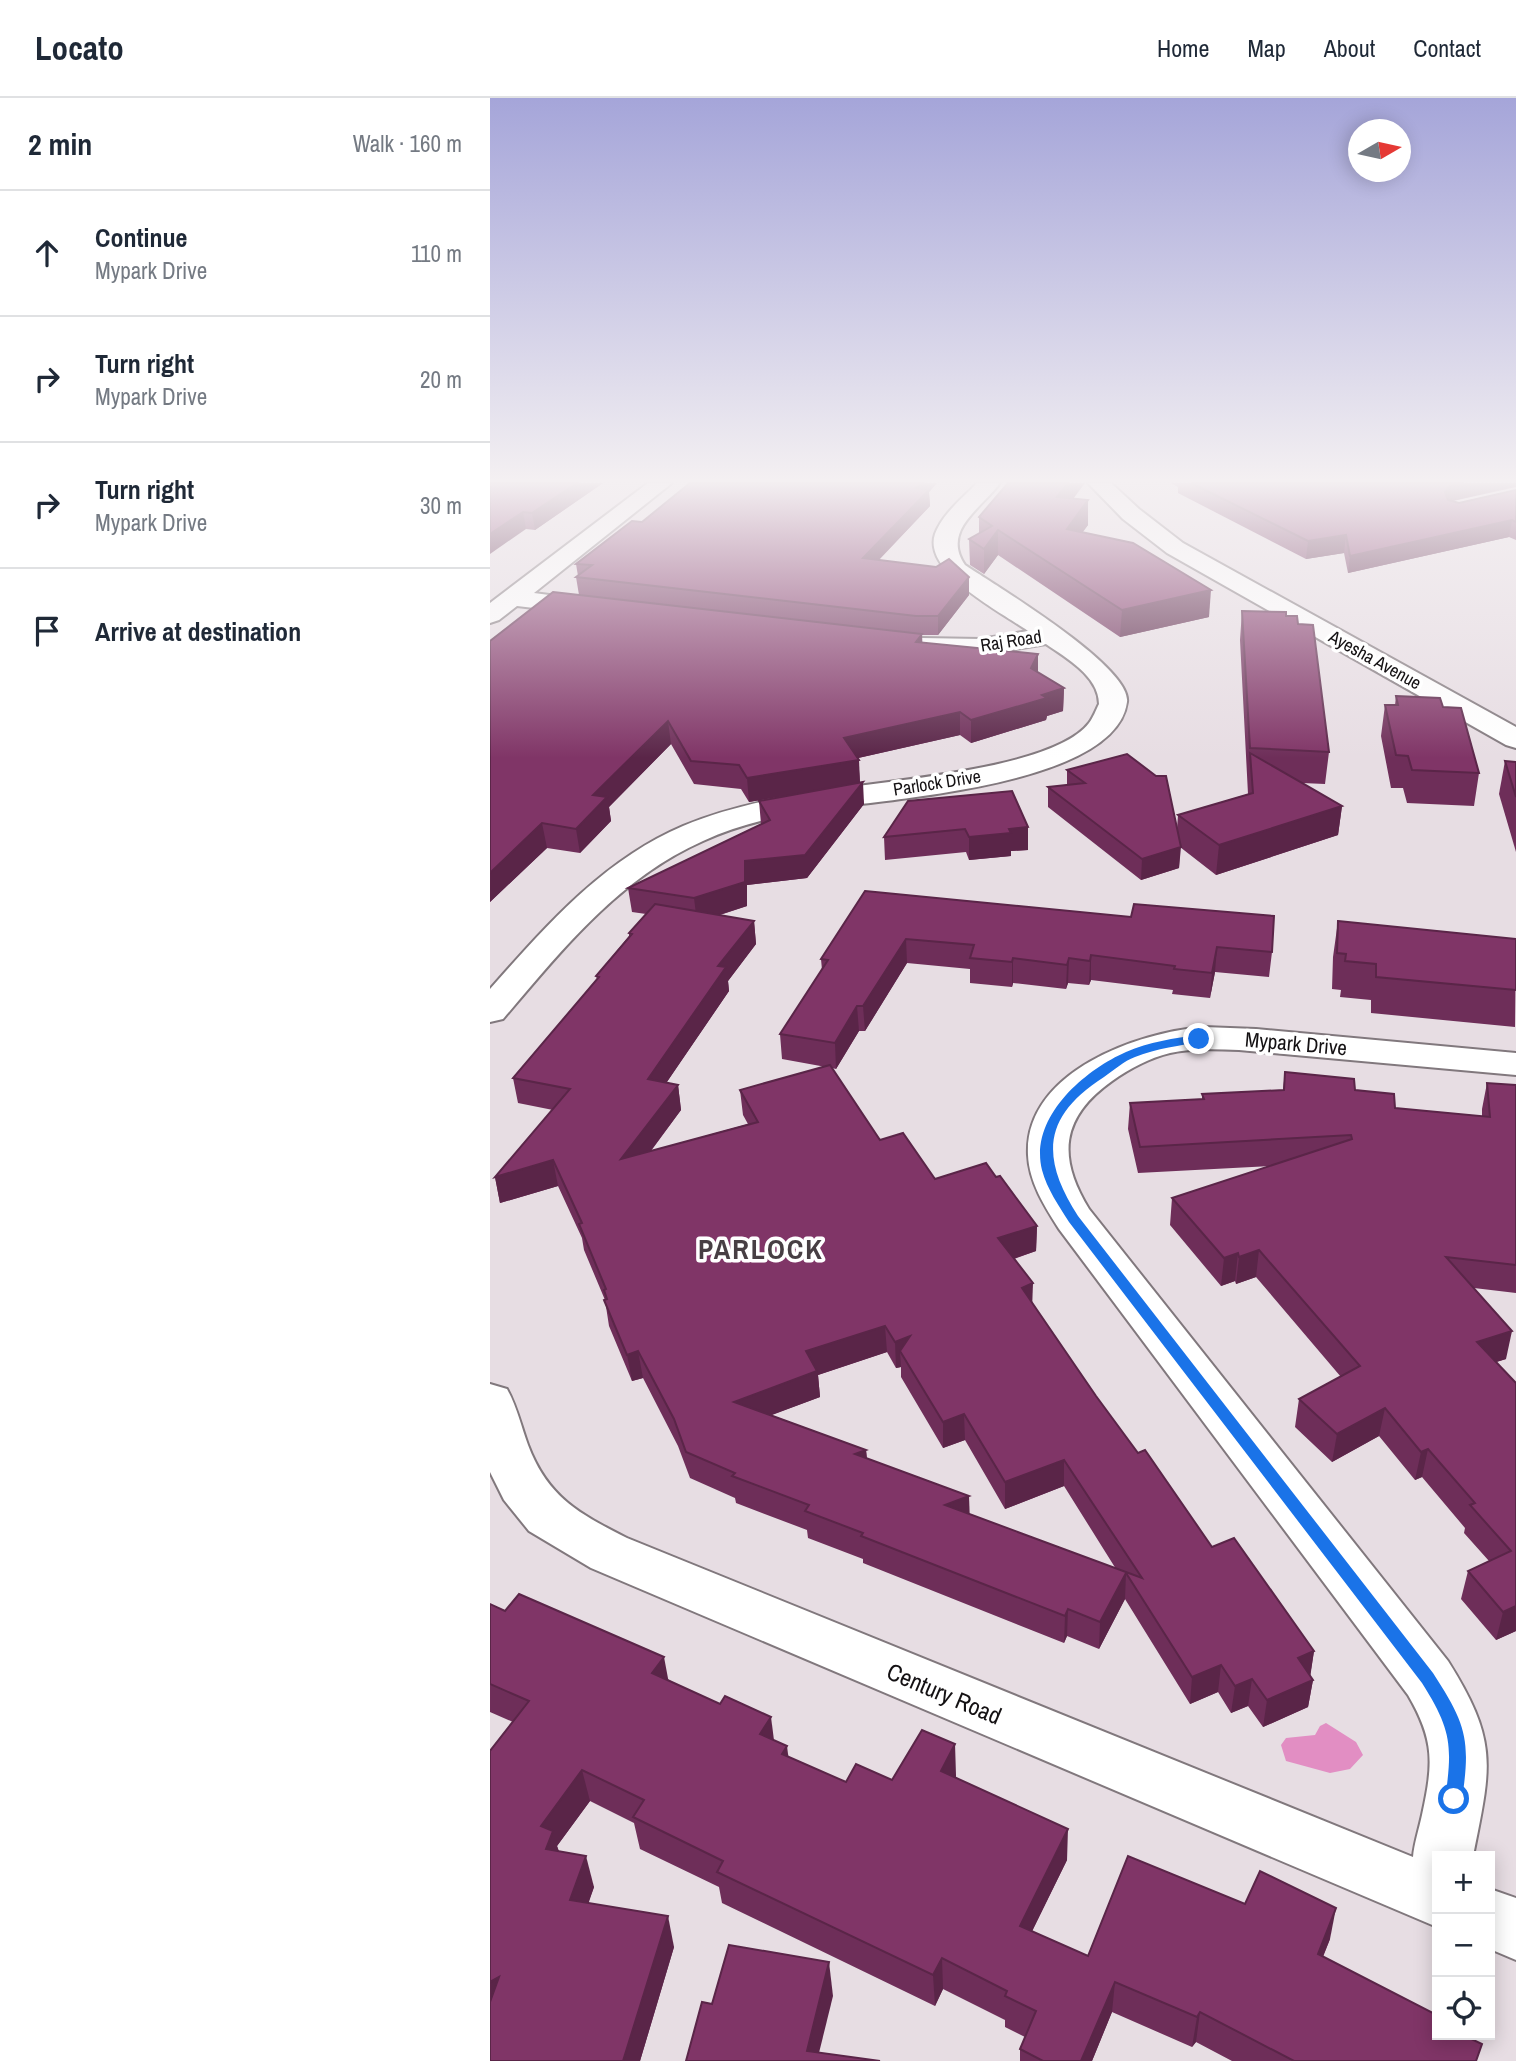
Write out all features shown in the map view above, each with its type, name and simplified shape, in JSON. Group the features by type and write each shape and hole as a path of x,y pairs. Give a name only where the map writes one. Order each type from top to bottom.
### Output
{"street":[{"path":"490,615 543,575"},
{"name":"Parlock Drive","path":"490,1011 564,928 601,892 644,859 679,840 754,813 818,800 1013,771 1042,762 1087,740 1109,716 1113,705 1113,694 1097,671 1051,635 963,575"},
{"name":"Ayesha Avenue","path":"1222,575 1516,739"},
{"path":"512,598 620,610"},
{"name":"Raj Road","path":"902,644 981,647 1051,635"},
{"name":"Mypark Drive","path":"1452,1851 1459,1759 1455,1728 1447,1708 1428,1678 1074,1219 1060,1197 1048,1168 1047,1142 1053,1120 1063,1105 1092,1077 1129,1055 1182,1040 1233,1039 1516,1064"},
{"name":"Century Road","path":"493,1424 517,1480 541,1510 569,1531 609,1553 1432,1884"},
{"name":"Century Road","path":"1490,1914 1516,1929"}],"shaded area":[{"path":"1326,1723 1356,1742 1363,1755 1350,1769 1330,1773 1286,1761 1281,1745 1286,1738 1315,1735 1320,1726"}],"building":[{"path":"579,575 966,575 969,577 938,616 916,616 576,577"},
{"path":"1067,575 1185,575 1211,590 1122,610"},
{"path":"553,592 922,634 916,642 1038,654 1031,668 1064,688 1042,695 1047,698 971,720 960,712 844,738 859,760 747,778 739,765 691,761 668,721 593,795 607,797 576,829 542,823 490,873 490,641"},
{"path":"1242,611 1286,612 1286,616 1297,616 1298,624 1313,625 1329,752 1250,748"},
{"path":"1396,696 1440,698 1443,707 1461,708 1479,773 1412,770 1408,756 1396,755 1385,705 1398,705"},
{"path":"1250,753 1342,806 1219,845 1178,815 1253,793"},
{"path":"1127,754 1156,776 1166,776 1181,847 1142,859 1048,787 1085,783 1067,770"},
{"path":"1505,761 1516,762 1516,797"},
{"path":"863,782 805,855 745,861 745,882 694,898 628,888 770,820 759,801"},
{"path":"1012,791 1028,827 1009,829 1011,833 969,837 965,829 884,837 908,801"},
{"path":"865,891 1131,917 1134,904 1274,916 1272,952 1217,947 1212,973 1091,955 1090,961 1069,958 1067,965 1013,958 1012,962 970,958 974,945 906,939 863,1006 857,1006 835,1043 780,1034 828,960 821,959"},
{"path":"655,904 754,921 718,966 726,967 648,1079 678,1085 621,1159 758,1122 740,1090 830,1065 880,1140 903,1133 935,1179 986,1163 996,1177 1000,1176 1037,1226 998,1238 1033,1283 1022,1288 1096,1396 1138,1453 1145,1450 1212,1547 1234,1538 1314,1651 1298,1658 1313,1680 1267,1700 1252,1679 1235,1686 1221,1665 1192,1677 1126,1573 1100,1622 1068,1609 1065,1616 861,1536 863,1533 805,1511 809,1505 732,1476 735,1473 686,1452 674,1419 638,1351 627,1355 604,1300 607,1299 606,1289 579,1224 582,1223 553,1160 495,1177 570,1089 513,1078 599,977 596,976 632,934 629,933","holes":["885,1326 895,1342 910,1336 900,1351 943,1422 964,1414 1005,1482 1064,1460 1142,1578 945,1505 969,1496 855,1454 866,1450 734,1402 817,1371 806,1351"]},
{"path":"1338,921 1516,939 1516,990 1376,977 1376,964 1345,961 1346,954 1337,953"},
{"path":"1285,1072 1354,1079 1355,1090 1394,1094 1395,1108 1490,1117 1487,1083 1516,1085 1516,1265 1446,1257 1512,1331 1477,1342 1516,1383 1516,1606 1503,1612 1468,1571 1511,1551 1470,1505 1475,1503 1428,1449 1421,1452 1385,1408 1337,1434 1299,1399 1360,1366 1259,1250 1239,1257 1238,1253 1224,1258 1172,1198 1352,1139 1351,1135 1140,1147 1130,1103 1204,1099 1202,1094 1284,1090"},
{"path":"519,1594 664,1657 652,1673 720,1704 725,1696 771,1717 760,1734 787,1746 782,1754 846,1782 856,1764 892,1780 922,1730 955,1744 941,1771 1068,1829 1020,1926 1088,1956 1128,1856 1245,1904 1260,1871 1336,1908 1318,1954 1432,2012 1432,2040 1474,2040 1482,2044 1476,2061 1294,2061 1200,2012 1197,2017 1115,1982 1081,2061 1043,2061 1020,2049 1036,2011 1005,1996 1007,1991 942,1958 933,1975 717,1872 723,1861 633,1817 644,1800 582,1770 541,1826 553,1831 546,1849 586,1856 570,1900 668,1916 623,2061 490,2061 490,2002 499,1977 490,1982 490,1751 529,1701 490,1684 490,1604 505,1611"},
{"path":"729,1945 829,1962 807,2051 880,2061 686,2061 702,2002 712,2004"}],"district":[{"name":"PARLOCK","path":"761,1249"}],"route":[{"path":"1199,1039 1146,1048 1113,1063 1077,1089 1053,1120 1047,1142 1048,1168 1060,1197 1074,1219 1428,1678 1447,1708 1455,1728 1459,1759 1454,1799"}]}
